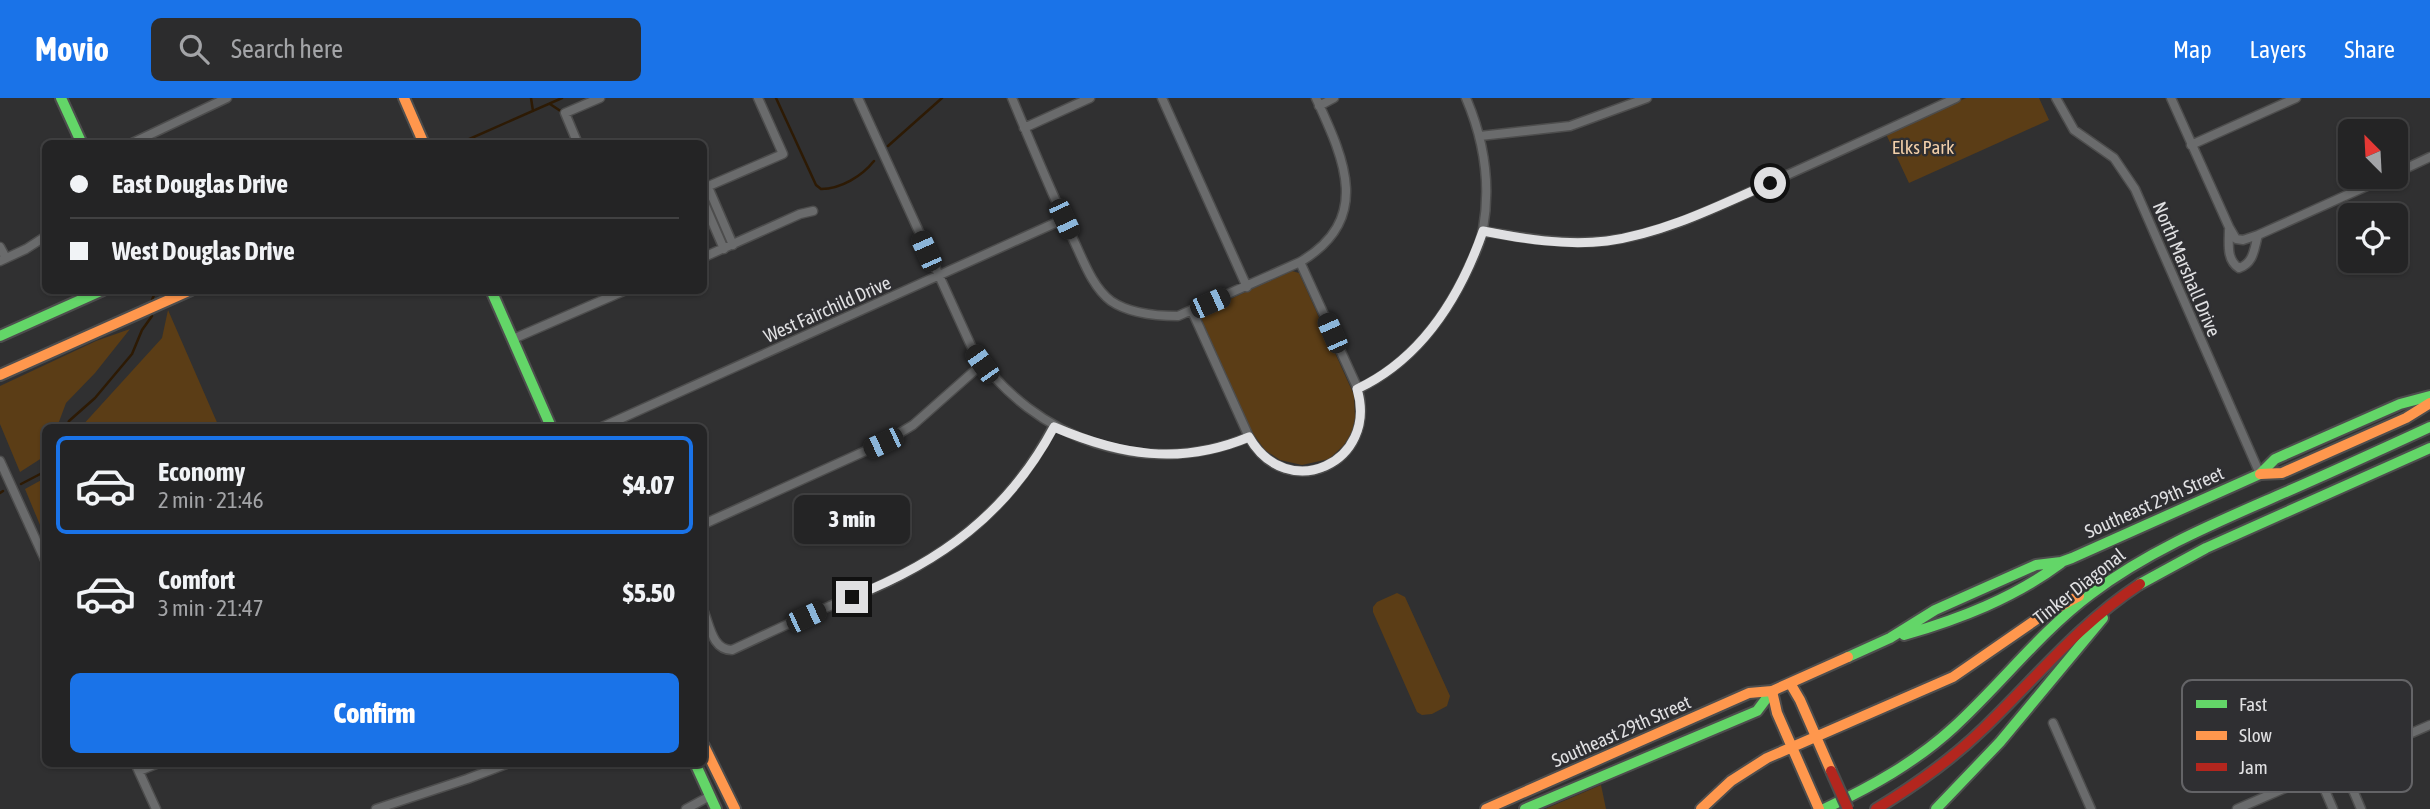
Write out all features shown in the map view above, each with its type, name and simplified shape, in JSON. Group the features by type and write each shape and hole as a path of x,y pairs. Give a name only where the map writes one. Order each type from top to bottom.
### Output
{"main road":[{"path":"61,98 80,140"},
{"path":"404,98 422,140"},
{"path":"0,336 94,294"},
{"path":"0,375 182,294"},
{"path":"493,294 550,424"},
{"name":"Southeast 29th Street","path":"1486,809 1749,693 1772,691 1890,638 1941,625 2042,578 2062,562 2260,474 2275,459 2400,404 2430,396"},
{"name":"Southeast 29th Street","path":"2260,474 2282,473 2406,418 2430,403"},
{"name":"Tinker Diagonal","path":"1824,809 1885,779 1934,745 2046,632 2114,577 2187,536 2430,428"},
{"name":"Tinker Diagonal","path":"1876,809 1912,788 1982,731 2060,648 2124,593 2194,552 2430,448"},
{"path":"1701,809 1731,781 1791,747 1953,677 2040,617 2114,577"},
{"path":"1936,809 2000,742 2124,593"},
{"path":"1790,683 1848,809"},
{"path":"1772,691 1777,713 1819,809"},
{"name":"Southeast 29th Street","path":"1525,809 1757,710 1772,691"},
{"path":"707,752 735,809"},
{"path":"697,767 716,809"}],"street":[{"path":"139,140 228,98"},
{"path":"576,140 565,113 600,98"},
{"path":"707,188 783,154 758,98"},
{"path":"858,98 973,350 982,364 1023,405 1054,427 1089,442 1154,455 1203,451 1249,437"},
{"path":"1012,98 1086,266 1110,300 1134,311 1158,316 1178,316 1247,287 1318,252 1333,234 1344,211 1345,171 1341,153 1318,102 1334,98"},
{"path":"1024,128 1090,98"},
{"path":"1162,98 1247,287"},
{"path":"1357,389 1385,374 1405,358 1434,327 1456,294 1483,231 1487,200 1485,167 1480,136 1466,98"},
{"path":"1480,136 1570,126 1647,98"},
{"path":"1483,231 1534,240 1570,242 1605,241 1644,233 1745,194 1956,98"},
{"name":"North Marshall Drive","path":"2056,98 2074,130 2114,158 2136,189 2260,474"},
{"path":"2171,98 2236,239 2243,240 2258,235 2360,189"},
{"path":"2191,145 2296,98"},
{"path":"2408,167 2430,157"},
{"path":"707,190 733,244"},
{"path":"707,210 724,249"},
{"path":"707,256 800,214 813,211"},
{"name":"West Fairchild Drive","path":"620,424 1064,219"},
{"path":"2229,227 2230,257 2233,264 2239,268 2247,265 2252,258 2258,235"},
{"path":"0,247 3,260 42,239"},
{"path":"1192,311 1249,437 1259,453 1284,468 1302,471 1328,466 1342,456 1357,435 1362,412 1357,389 1300,262"},
{"path":"513,339 617,294"},
{"path":"707,523 883,443 913,425 982,364"},
{"path":"707,620 718,647 732,650 830,605 874,589 957,543 985,519 1020,479 1054,427"},
{"path":"0,461 42,553"},
{"path":"2053,723 2091,809"},
{"path":"2412,733 2430,725"},
{"path":"137,767 156,809"},
{"path":"376,809 498,767"},
{"path":"2236,809 2276,792"},
{"path":"2326,792 2333,809"},
{"path":"2354,792 2361,809"},
{"path":"686,809 710,796"}],"green space":[{"name":"Elks Park","path":"1966,98 2039,98 2049,120 1909,183 1886,134"},
{"path":"1292,271 1299,273 1354,395 1355,418 1352,432 1344,445 1329,459 1302,465 1280,460 1265,450 1251,431 1201,318 1204,311"},
{"path":"168,310 218,424 84,424 162,338"},
{"path":"130,329 95,373 66,403 58,424 42,424 42,458 20,472 0,424 0,386 96,341"},
{"path":"42,480 42,530 25,489"},
{"path":"1397,593 1405,597 1450,696 1447,706 1432,714 1422,715 1417,712 1373,612 1377,602"},
{"path":"1601,785 1606,809 1545,809"}],"waterway":[{"path":"531,98 533,111"},
{"path":"467,140 562,98"},
{"path":"776,98 816,185 821,189 850,181 874,161"},
{"path":"888,146 942,98"},
{"path":"550,104 562,112"},
{"path":"152,300 154,294"},
{"path":"68,424 95,398 132,354 142,330 152,316"},
{"path":"21,484 42,473"}],"traffic: fast":[{"path":"61,98 80,140"},
{"path":"0,336 94,294"},
{"path":"493,294 550,424"},
{"path":"1848,657 1890,638 1935,610 2036,565 2072,558 2260,474 2275,459 2400,404 2430,396"},
{"path":"1824,809 1892,773 1939,740 2072,609 2135,564 2206,527 2430,427"},
{"path":"2140,584 2206,548 2430,448"},
{"path":"1904,635 1986,606 2025,587 2061,563"},
{"path":"1936,809 2000,742 2103,618"},
{"path":"1525,809 1757,711 1772,691"},
{"path":"697,767 716,809"}],"traffic: slow":[{"path":"404,98 422,140"},
{"path":"0,375 182,294"},
{"path":"2260,474 2282,473 2406,418 2430,403"},
{"path":"1701,809 1731,781 1767,758 1953,677 2040,617 2079,596"},
{"path":"1486,809 1749,693 1772,691 1848,657"},
{"path":"1790,683 1831,771"},
{"path":"1772,691 1777,713 1819,809"},
{"path":"707,752 735,809"}],"traffic: jam":[{"path":"1876,809 1918,782 1958,751 2077,634 2140,584"},
{"path":"1831,771 1848,809"}],"route":[{"path":"852,597 874,589 957,543 985,519 1020,479 1054,427 1089,442 1154,455 1203,451 1249,437 1259,453 1284,468 1309,471 1328,466 1342,456 1357,435 1362,412 1357,389 1385,374 1405,358 1434,327 1456,294 1475,255 1483,231 1534,240 1605,241 1666,227 1770,183"}]}
